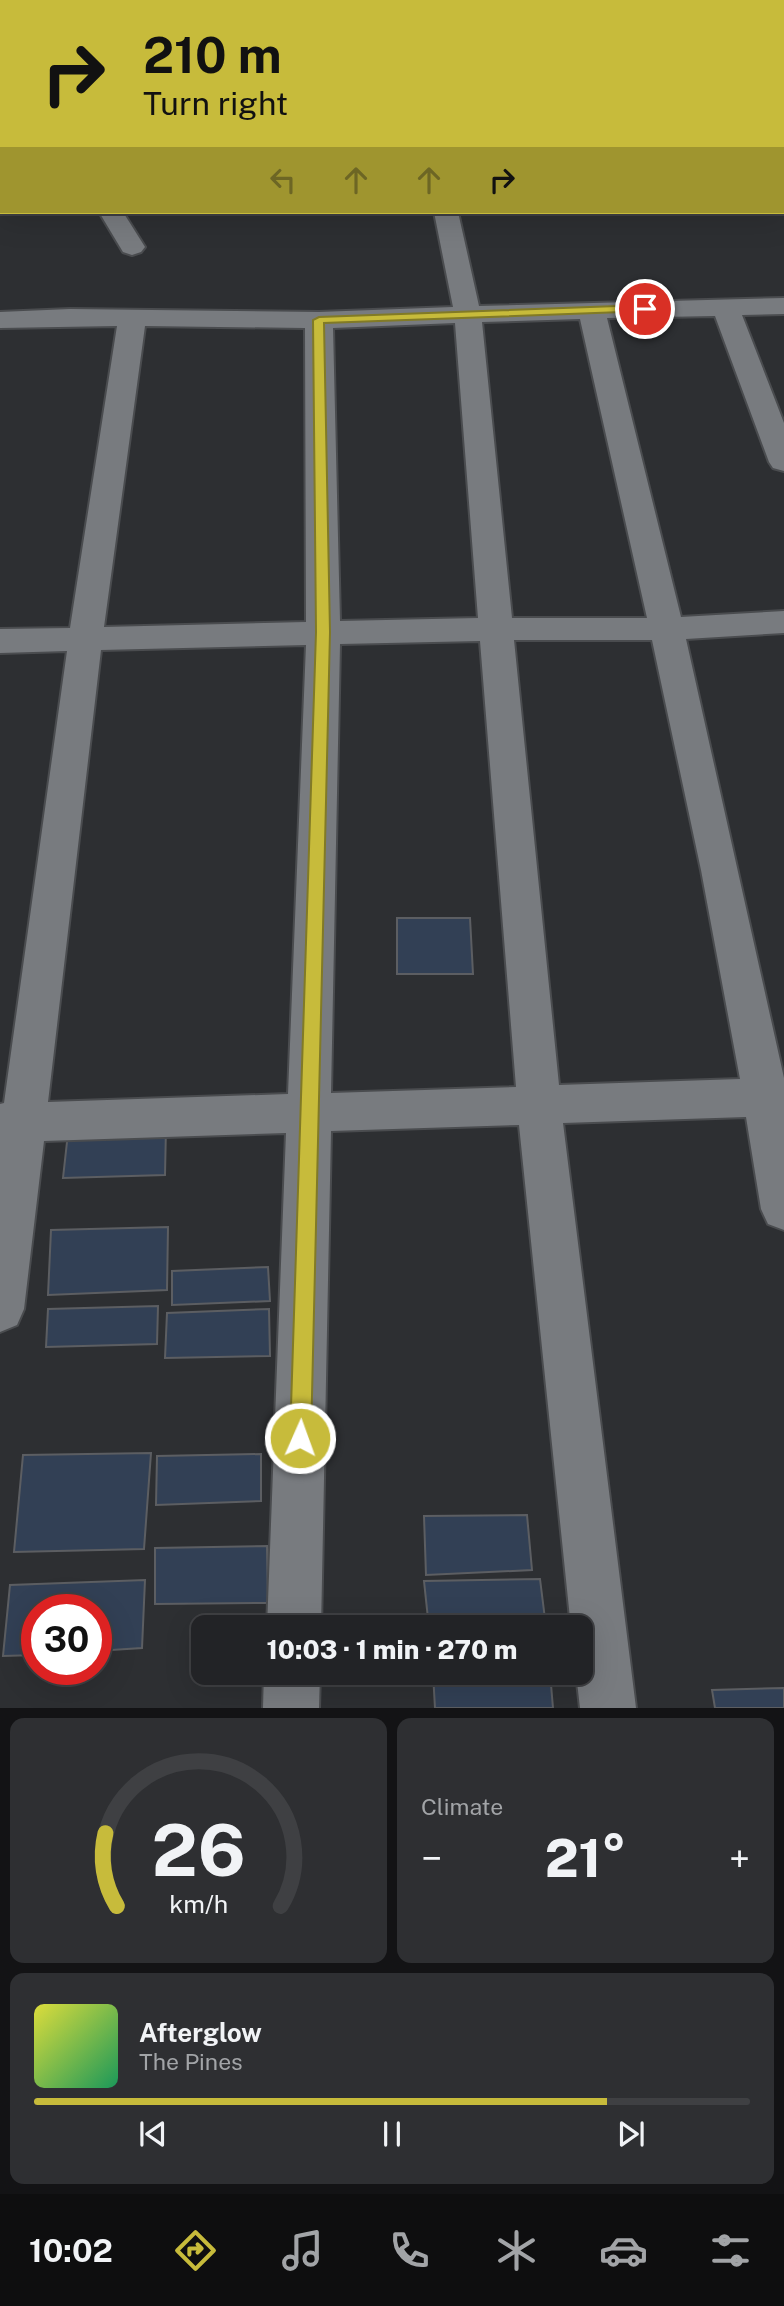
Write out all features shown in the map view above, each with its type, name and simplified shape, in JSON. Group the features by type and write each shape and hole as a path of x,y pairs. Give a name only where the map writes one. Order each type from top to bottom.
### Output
{"street":[{"path":"112,214 132,247"},
{"path":"446,214 468,316 539,1105 608,1707"},
{"path":"0,320 70,317 132,320 319,320 784,306"},
{"path":"726,308 784,462"},
{"path":"592,310 775,1097 784,1209"},
{"path":"0,1309 12,1123 132,320"},
{"path":"294,1615 323,632 319,320"},
{"path":"0,641 323,632 667,629 784,622"},
{"path":"12,1123 775,1097"},
{"path":"291,1707 292,1685"}],"building":[{"path":"397,918 470,918 473,974 397,974"},
{"path":"166,1127 165,1175 63,1178 68,1133"},
{"path":"168,1227 167,1290 48,1295 51,1230"},
{"path":"268,1267 270,1301 172,1305 172,1271"},
{"path":"158,1306 157,1344 46,1347 48,1309"},
{"path":"269,1309 270,1356 165,1358 167,1313"},
{"path":"151,1453 144,1549 14,1552 23,1455"},
{"path":"261,1454 261,1501 156,1505 157,1456"},
{"path":"527,1515 532,1570 426,1575 424,1516"},
{"path":"267,1546 268,1603 155,1604 155,1548"},
{"path":"540,1579 544,1615 428,1615 424,1581"},
{"path":"145,1580 142,1648 112,1650 112,1594 21,1594 21,1655 3,1656 10,1585"},
{"path":"434,1685 551,1685 553,1708 435,1708"},
{"path":"784,1688 784,1708 715,1708 712,1690"}],"route":[{"path":"300,1438 323,632 319,320 645,309"}]}
